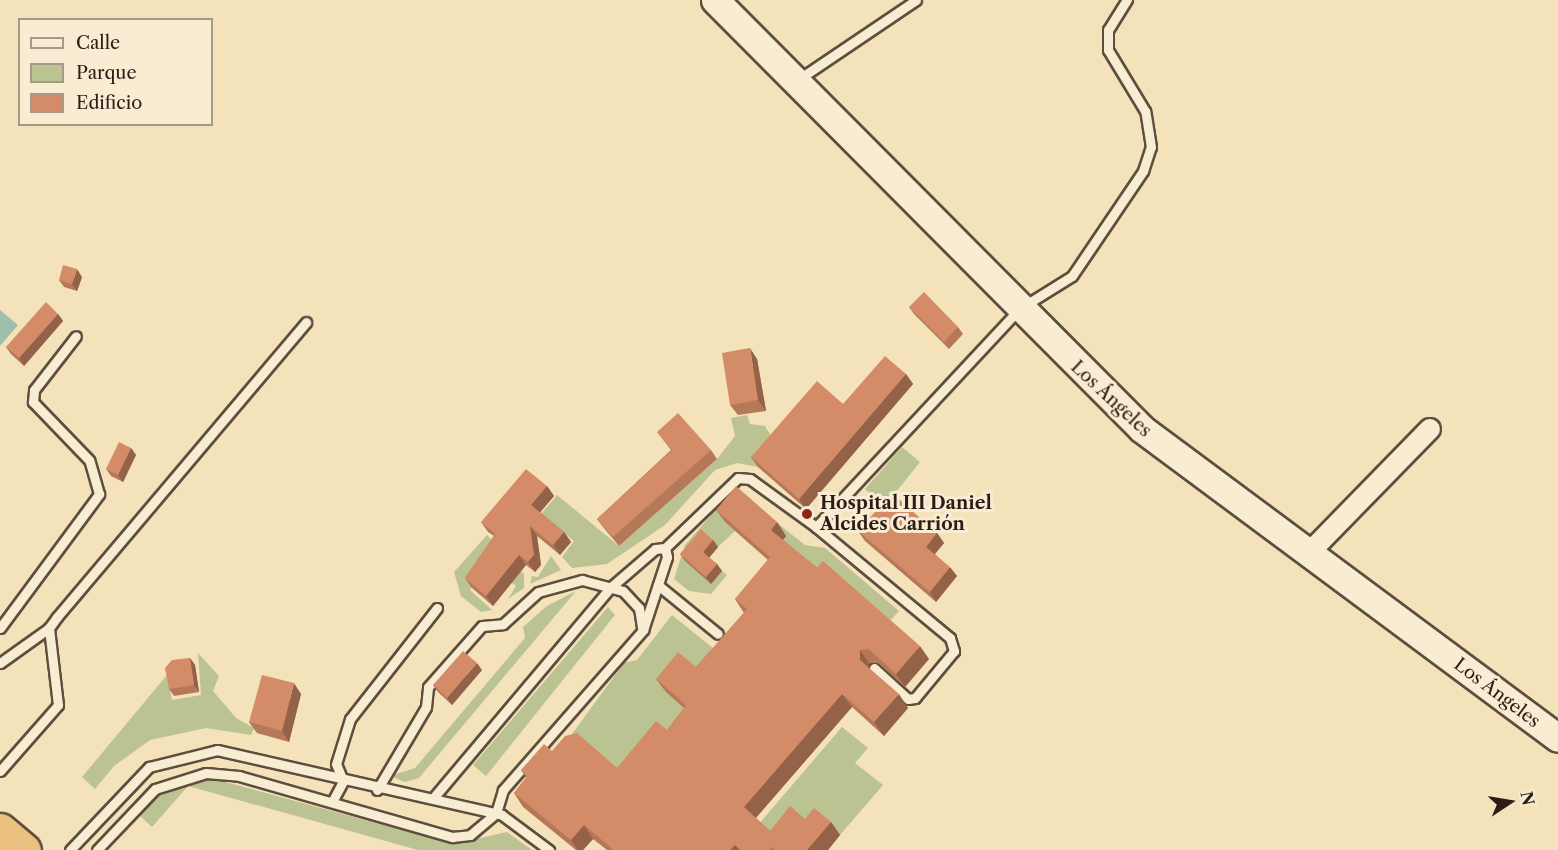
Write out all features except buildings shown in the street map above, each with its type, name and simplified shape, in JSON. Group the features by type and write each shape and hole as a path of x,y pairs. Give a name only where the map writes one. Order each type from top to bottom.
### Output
{"highway":[{"path":"0,830 24,850"}],"main road":[{"name":"Los Ángeles","path":"715,0 1019,309 1142,429 1307,555 1558,738"}],"street":[{"path":"1307,555 1430,429"}],"lane":[{"path":"797,81 916,0"},
{"path":"816,527 1019,309 1072,276 1143,171 1151,147 1145,111 1108,50 1108,30 1127,0"},
{"path":"0,663 49,628 306,322"},
{"path":"0,628 99,494 89,460 33,402 34,390 75,336"},
{"path":"97,850 145,796 186,776 223,772 461,838 496,813 502,790 642,630 658,585 665,548 738,478 750,479 816,527 950,638 954,651 915,698 908,699 874,668"},
{"path":"434,797 611,587 655,549 665,548"},
{"path":"377,790 426,707 428,687 482,626 503,624 538,592 562,583 582,580 611,587 639,608 642,630"},
{"path":"658,585 718,634"},
{"path":"343,781 336,764 350,719 436,608"},
{"path":"0,771 58,705 49,628"},
{"path":"70,850 136,777 173,757 238,751 377,790 434,797 496,813 549,850"},
{"path":"332,802 343,781"}],"green space":[{"path":"747,415 750,424 765,426 777,446 758,467 737,463 715,470 665,525 607,564 572,568 562,557 574,541 541,514 557,495 619,546 717,459 735,436 731,418"},
{"path":"902,447 920,462 885,506 865,489"},
{"path":"738,492 805,545 825,548 899,611 888,623 806,605 780,543 786,536 726,523 735,531 718,547 707,536 711,584 722,571 727,575 711,594 689,591 674,579 685,545 730,493"},
{"path":"487,535 524,574 524,588 508,599 516,586 490,566 470,590 492,610 481,612 461,596 454,572"},
{"path":"551,556 561,570 530,584 532,576 538,577"},
{"path":"576,591 419,778 405,782 390,776 415,768 525,638 523,627 547,606"},
{"path":"608,607 615,615 486,776 473,765"},
{"path":"672,615 719,653 695,719 626,781 572,734 624,663 637,660"},
{"path":"198,653 219,676 213,691 236,718 254,728 251,735 206,728 150,740 114,766 95,789 82,777 167,675 172,700 201,695"},
{"path":"842,727 868,748 855,763 883,785 840,835 824,821 751,850 758,825"},
{"path":"207,777 453,844 507,832 532,850 418,850 188,786 152,827 140,816 145,811 140,807 159,790"}],"shaded area":[{"path":"0,310 18,325 0,346"}],"place":[{"name":"Hospital III Daniel Alcides Carrión","path":"807,514"}]}
